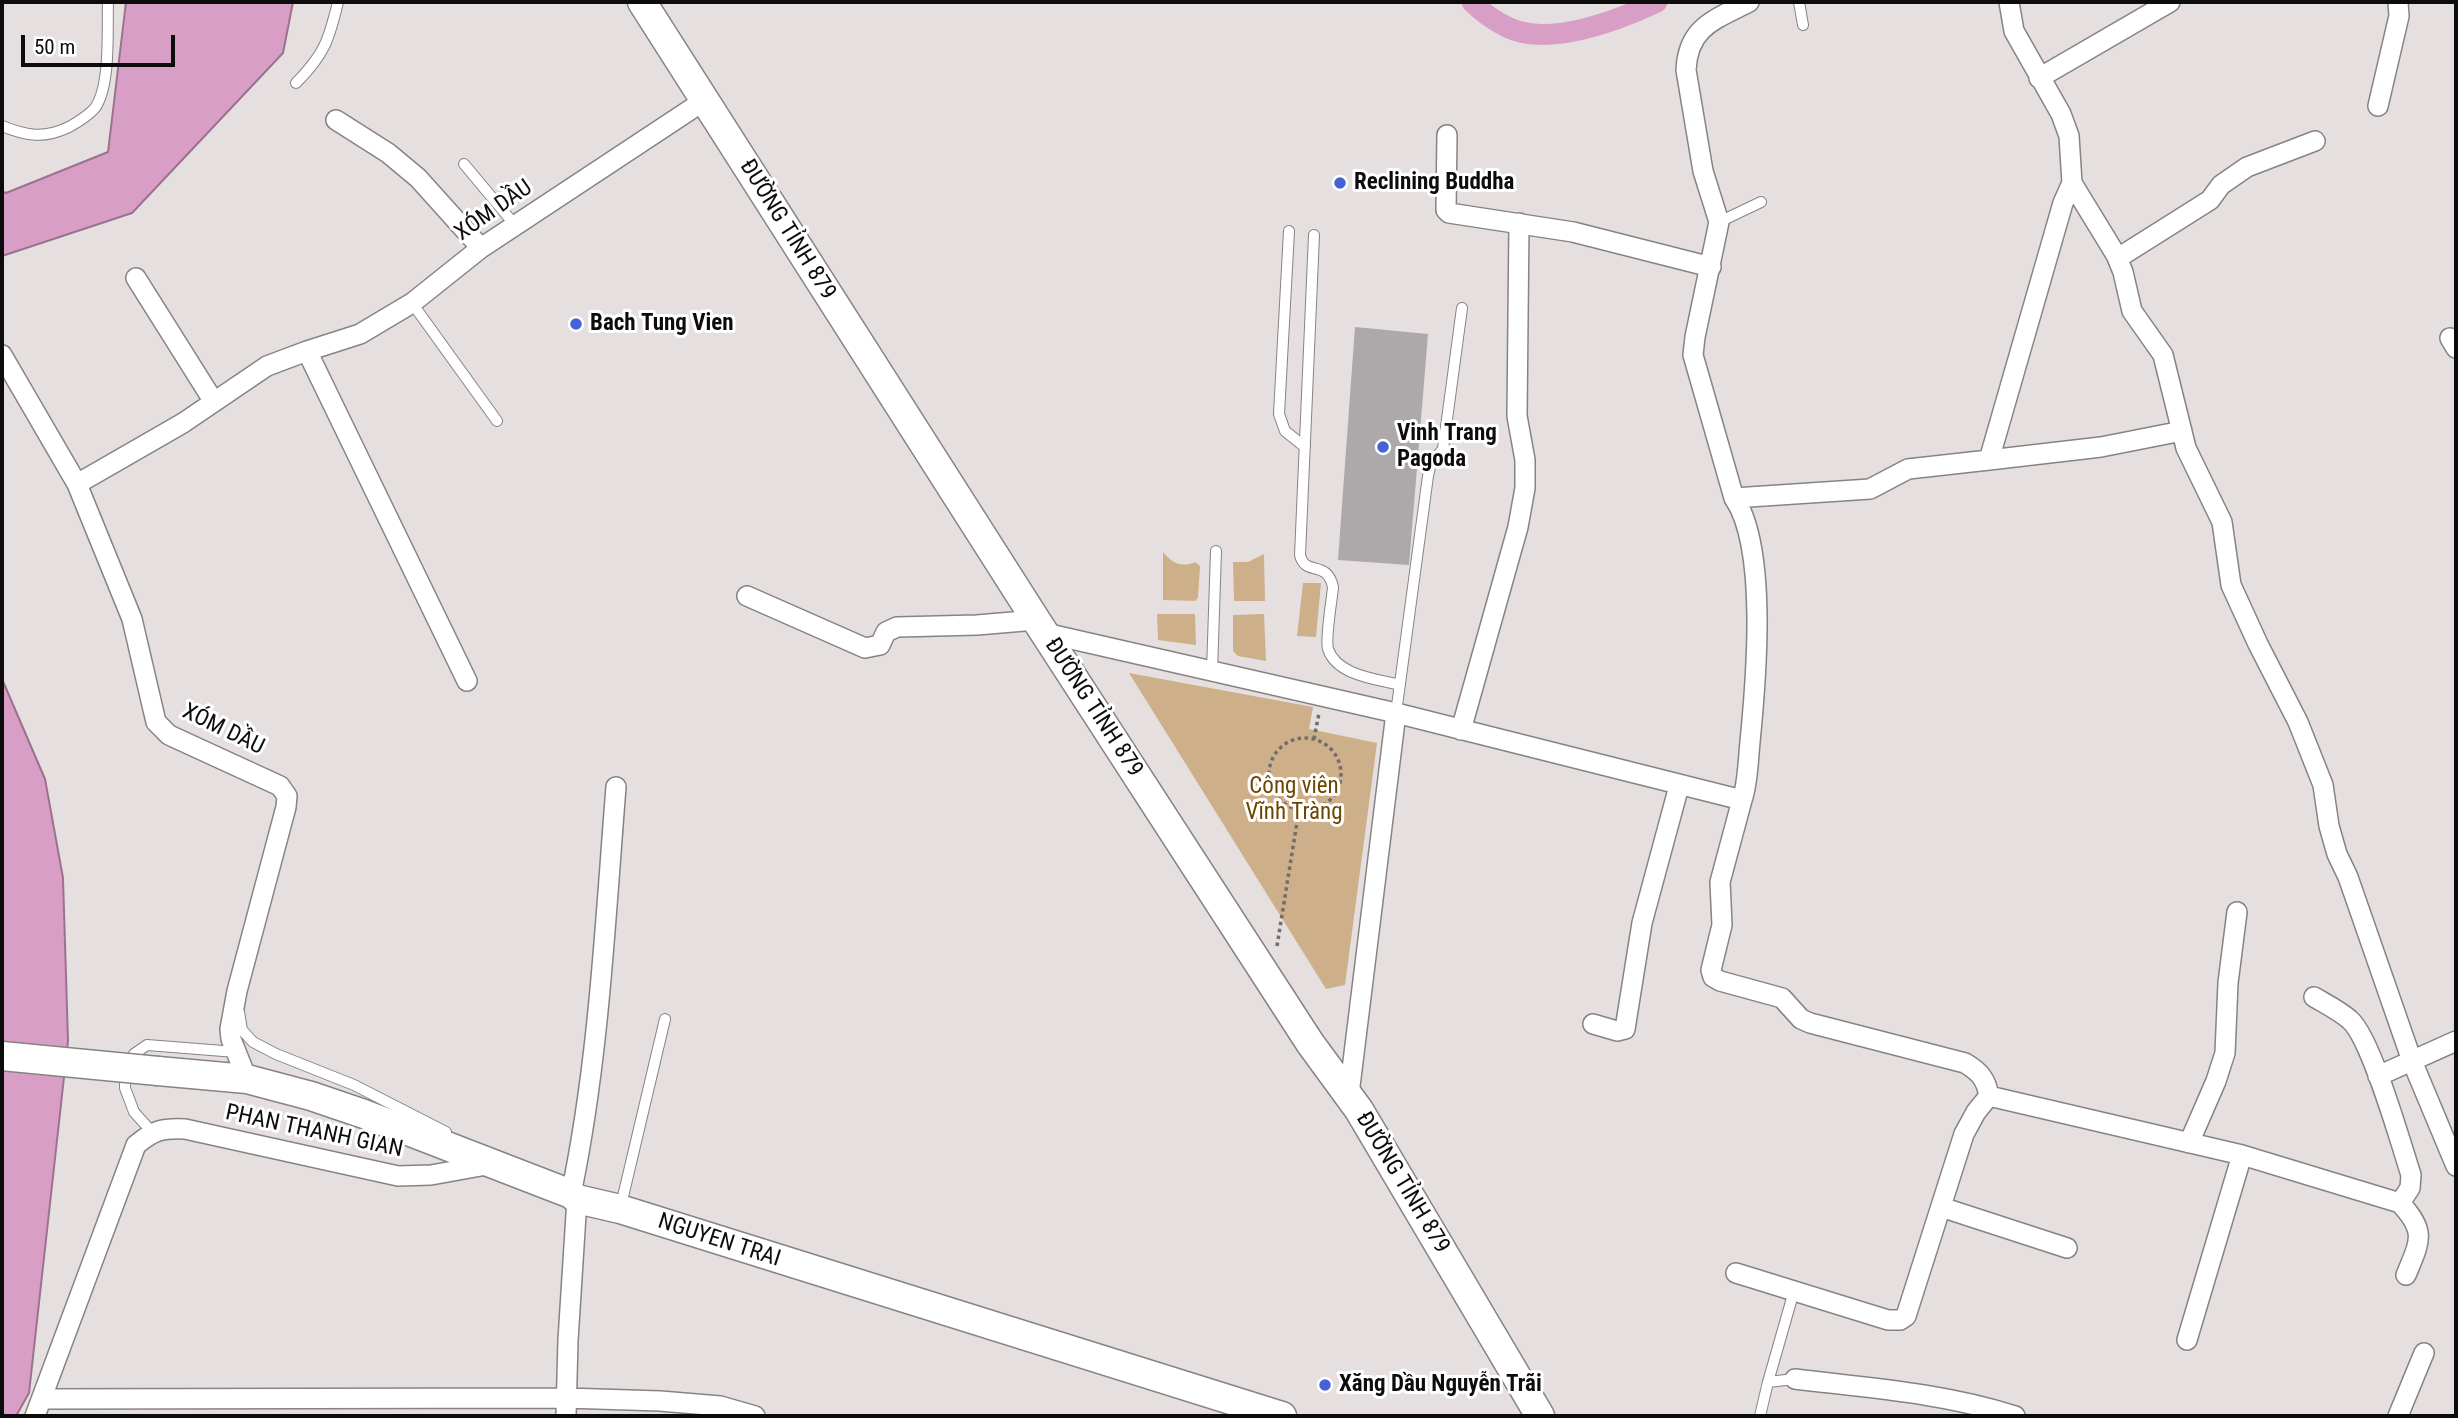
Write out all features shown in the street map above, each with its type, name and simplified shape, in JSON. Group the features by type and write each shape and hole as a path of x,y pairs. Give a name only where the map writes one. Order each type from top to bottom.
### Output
{"main road":[{"name":"ĐƯỜNG TỈNH 879","path":"642,2 1040,627 1310,1043 1349,1094 1540,1416"},
{"name":"NGUYEN TRAI","path":"2,1056 247,1079 353,1111 574,1196 1282,1416"}],"street":[{"path":"1736,1273 1888,1321 1906,1316 1964,1134 1989,1096 1987,1082 1978,1071 1965,1063 1810,1023 1801,1019 1782,998 1720,981 1713,977 1710,970 1722,925 1720,882 1742,800 1750,738 1756,652 1755,574 1744,513 1734,498 1693,355 1719,222 1703,171 1686,70 1687,54 1693,38 1706,24 1749,2"},
{"path":"2009,2 2014,31 2062,114 2069,136 2072,183 2118,258 2132,311 2163,355 2186,448 2222,522 2231,584 2298,722 2323,785 2329,826 2337,854 2348,877 2412,1061 2456,1166"},
{"path":"2039,78 2170,2"},
{"path":"2378,106 2399,16 2398,2"},
{"name":"XÓM DẦU","path":"77,484 150,443 267,366 359,334 412,303 481,248 705,100"},
{"path":"336,120 388,153 418,178 481,248"},
{"path":"1447,135 1446,210 1449,213 1584,234 1710,267"},
{"path":"2118,258 2210,200 2221,184 2247,167 2315,141"},
{"path":"1989,460 2063,203 2072,183"},
{"path":"1461,730 1518,527 1525,488 1525,460 1517,416 1519,223"},
{"path":"136,278 214,402"},
{"path":"307,351 467,681"},
{"name":"XÓM DẦU","path":"2,355 77,484 132,619 156,722 169,735 280,786 287,796 237,991 230,1029 247,1079"},
{"path":"1734,498 1870,489 1908,468 2101,447 2182,431"},
{"path":"747,596 865,648 880,645 886,632 897,627 1040,627 1742,800"},
{"path":"1349,1094 1396,713"},
{"path":"1593,1024 1617,1031 1625,1029 1642,923 1679,786"},
{"path":"566,1407 574,1196 597,1035 616,787"},
{"path":"2189,1143 2225,1053 2228,984 2237,912"},
{"path":"2314,997 2352,1021 2378,1076 2411,1175 2410,1188 2400,1203"},
{"path":"2378,1076 2455,1044"},
{"path":"1989,1096 2242,1155 2400,1203 2415,1219 2418,1233 2416,1250 2406,1275"},
{"name":"PHAN THANH GIAN","path":"152,1132 168,1128 185,1129 398,1176 431,1175 493,1164"},
{"path":"152,1132 136,1145 38,1408 566,1407 660,1401 720,1406 755,1416"},
{"path":"2187,1340 2242,1155"},
{"path":"1941,1206 2067,1248"},
{"path":"2398,1416 2424,1353"},
{"path":"1795,1379 1947,1397 2015,1416"}],"lane":[{"path":"2,126 35,135 54,134 80,121 95,107 104,85 108,2"},
{"path":"296,83 316,63 329,39 338,2"},
{"path":"1799,2 1803,25"},
{"path":"464,164 515,225"},
{"path":"1719,222 1761,202"},
{"path":"1289,231 1279,414 1285,431 1305,447"},
{"path":"1314,235 1300,555 1306,566 1325,571 1331,578 1333,587 1328,648 1336,662 1348,671 1400,685"},
{"path":"412,303 497,421"},
{"path":"1396,713 1428,476 1431,463 1443,449 1461,308"},
{"path":"1212,671 1216,551"},
{"name":"PHAN THANH GIAN","path":"237,991 242,1030 253,1042 354,1085 454,1136 493,1164"},
{"path":"620,1209 665,1019"},
{"path":"152,1132 134,1112 125,1088 125,1076 134,1054 148,1045 236,1052"},
{"path":"1760,1416 1794,1291"},
{"path":"1768,1382 1795,1379"}],"path":[{"path":"1308,737 1320,740 1330,747 1337,756 1342,779 1338,790 1322,806 1298,810 1278,798 1268,775 1276,752 1296,738 1308,737"},
{"path":"1271,982 1298,810"}],"green space":[{"path":"1163,552 1178,563 1186,565 1195,562 1200,566 1198,598 1195,601 1163,600"},
{"path":"1264,554 1265,601 1234,601 1233,562 1248,562"},
{"path":"1303,583 1321,583 1316,637 1297,636"},
{"path":"1157,614 1195,614 1196,645 1158,640"},
{"path":"1264,614 1266,661 1238,656 1233,651 1233,615"},
{"name":"Công viên Vĩnh Tràng","path":"1129,673 1313,707 1309,729 1377,743 1345,985 1326,989"}],"shaded area":[{"path":"126,2 293,2 283,53 132,213 2,256 2,191 6,193 108,152"},
{"path":"2,679 45,779 63,878 68,1041 29,1393 16,1416 2,1416"}],"building":[{"name":"Vinh Trang Pagoda","path":"1355,327 1428,334 1409,565 1338,560"}],"waterway":[{"path":"1472,2 1507,27 1524,33 1542,34 1583,29 1657,2"}],"place":[{"name":"Reclining Buddha","path":"1340,183"},
{"name":"Bach Tung Vien","path":"576,324"},
{"name":"Vinh Trang Pagoda","path":"1383,447"},
{"name":"Xăng Dầu Nguyễn Trãi","path":"1325,1385"}]}
